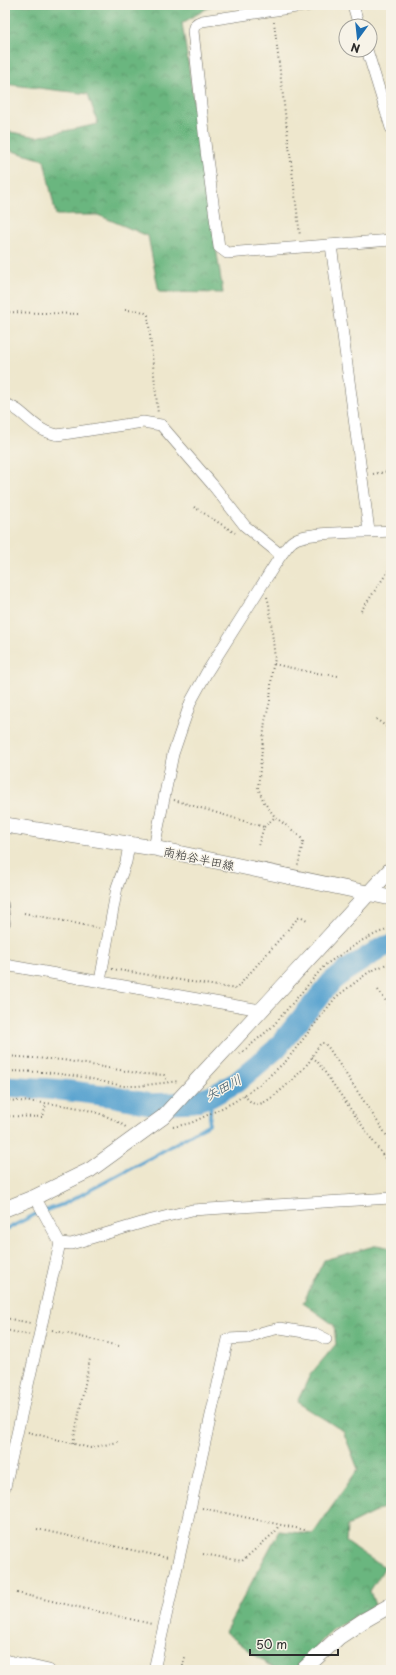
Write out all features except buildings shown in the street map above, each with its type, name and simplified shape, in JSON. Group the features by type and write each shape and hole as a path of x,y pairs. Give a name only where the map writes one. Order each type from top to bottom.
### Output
{"street":[{"path":"310,5 202,21 197,22 194,25 193,31 206,152 219,247 227,253 391,240"},
{"path":"353,5 357,18"},
{"path":"369,58 391,128"},
{"path":"331,245 369,531"},
{"path":"5,404 13,406 44,431 57,435 143,422 161,425 212,484 245,526 281,555"},
{"path":"154,848 173,754 191,701 207,672 281,555 293,540 306,536 369,531 391,531"},
{"name":"南粕谷半田線","path":"5,825 154,848 391,898"},
{"path":"100,981 117,887 126,862 129,845"},
{"path":"5,1208 35,1197 90,1170 160,1120 391,869"},
{"path":"5,966 100,981 261,1010"},
{"path":"5,1487 60,1243 35,1197"},
{"path":"60,1243 71,1244 148,1221 192,1210 391,1198"},
{"path":"154,1670 192,1506 228,1339 248,1338 263,1332 280,1328 316,1334 326,1340"},
{"path":"304,1670 339,1637 391,1604"},
{"path":"5,1660 49,1670"}],"lane":[{"path":"7,923 6,904 9,897"}],"path":[{"path":"273,11 301,247"},
{"path":"125,310 145,312 148,315 161,425"},
{"path":"5,312 80,314"},
{"path":"362,476 391,471"},
{"path":"361,611 391,567"},
{"path":"263,584 269,604 275,659 270,701 265,721 258,788 264,802 275,817 297,833 303,842 295,877"},
{"path":"274,664 310,672 338,676"},
{"path":"376,719 391,730"},
{"path":"164,794 172,799 264,827"},
{"path":"258,846 264,827 275,817"},
{"path":"24,913 109,930"},
{"path":"103,968 236,990 298,918 302,917 307,920"},
{"path":"223,1052 232,1057 240,1054 272,1027 325,965 361,941 380,932 391,929"},
{"path":"160,1120 171,1127 192,1123 234,1102 273,1074 286,1061 322,1013 336,998 369,972 391,962"},
{"path":"378,990 391,1008"},
{"path":"244,1095 252,1103 256,1104 267,1101 292,1080 312,1057 321,1043 324,1043 391,1142"},
{"path":"5,1056 63,1060 142,1074 164,1075 168,1082"},
{"path":"312,1057 317,1061 391,1167"},
{"path":"5,1071 44,1072 83,1077 123,1086 138,1086 189,1080 192,1085"},
{"path":"5,1100 87,1110 106,1116 122,1125 138,1137"},
{"path":"5,1116 44,1117 46,1104"},
{"path":"5,1318 119,1346"},
{"path":"5,1330 39,1337"},
{"path":"73,1443 90,1359"},
{"path":"18,1430 90,1448 118,1442"},
{"path":"192,1506 304,1530"},
{"path":"203,1554 242,1561 275,1532 279,1525"},
{"path":"36,1529 179,1561"},
{"path":"17,1593 164,1626"},
{"path":"182,1670 185,1657"}],"green space":[{"path":"5,5 213,5 182,23 223,293 159,292 148,236 98,215 56,215 44,160 5,149 6,131 37,137 98,124 88,94 5,84"},
{"path":"378,1245 391,1248 391,1508 383,1508 347,1526 346,1542 385,1567 370,1591 375,1605 332,1630 295,1670 275,1670 225,1632 279,1531 313,1534 358,1469 343,1431 297,1402 310,1375 336,1344 334,1325 303,1303 324,1260"}],"waterway":[{"name":"矢田川","path":"5,1086 62,1090 110,1096 150,1104 193,1102 212,1096 237,1082 276,1049 332,981 383,947 391,945"},
{"path":"5,1230 36,1214 64,1204 154,1156 209,1124 212,1096"}]}
